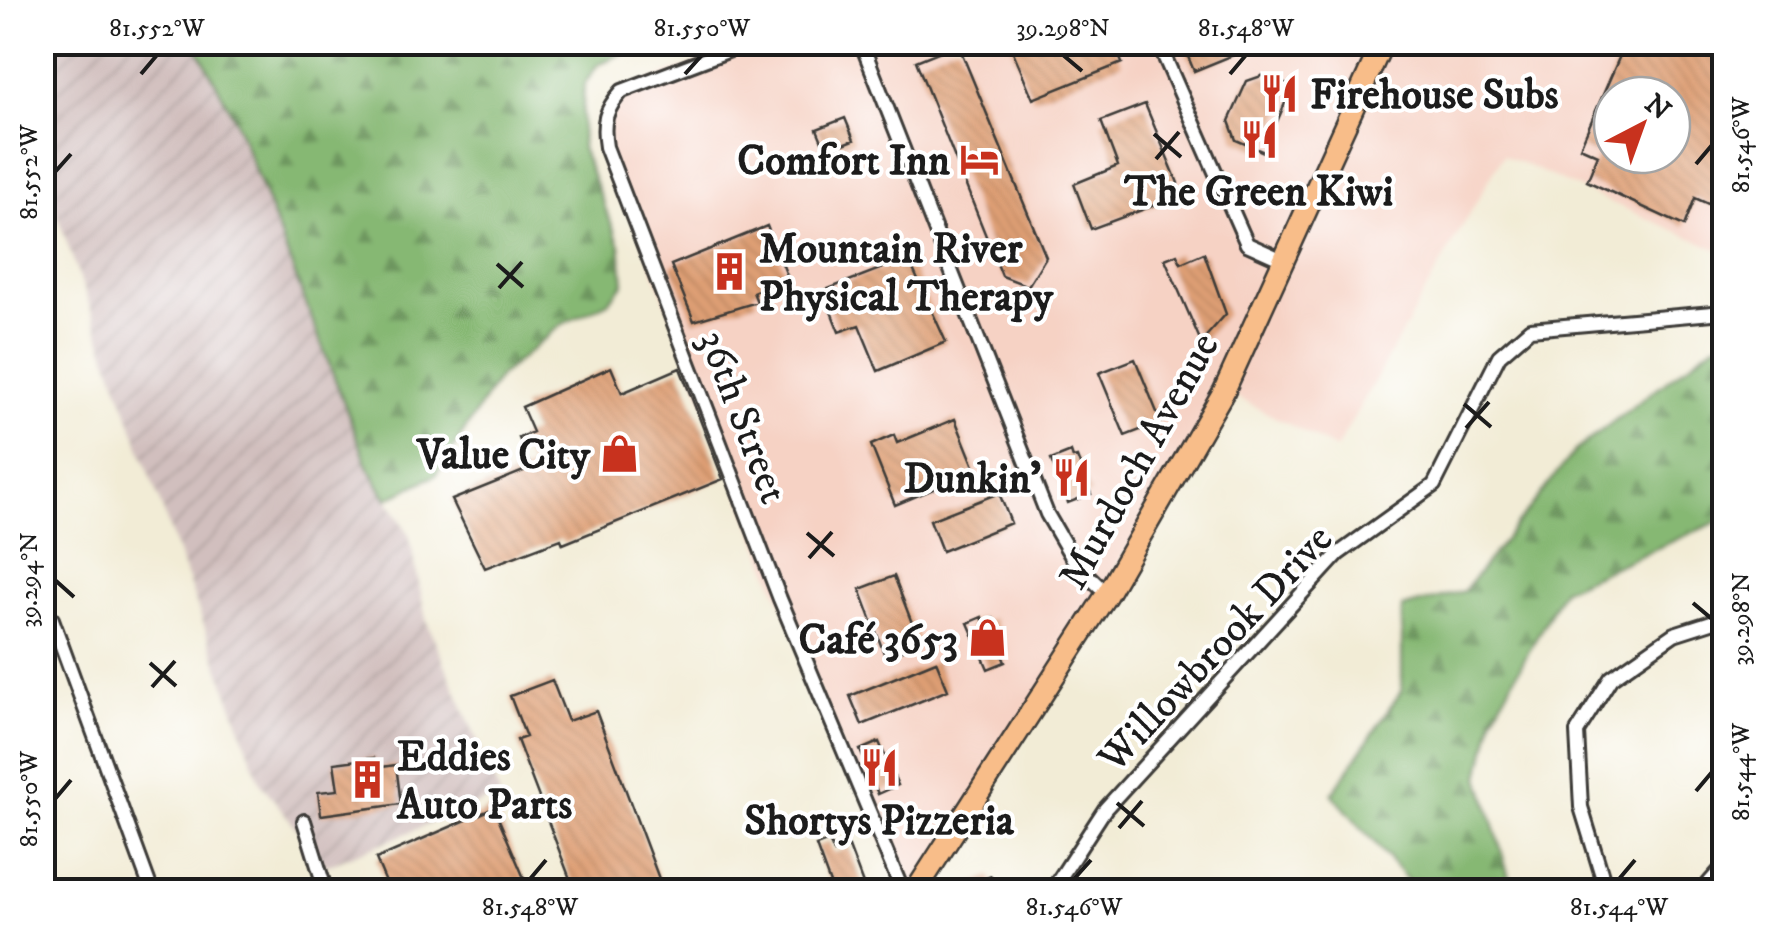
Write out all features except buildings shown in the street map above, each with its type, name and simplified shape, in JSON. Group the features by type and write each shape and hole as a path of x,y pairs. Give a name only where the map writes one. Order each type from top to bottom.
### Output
{"main road":[{"name":"Murdoch Avenue","path":"914,892 1107,594 1224,391 1383,42"}],"street":[{"name":"36th Street","path":"751,42 622,90 609,105 602,125 606,147 780,599 903,892"},
{"path":"861,42 1046,514 1076,564 1107,594"},
{"path":"1158,42 1247,244 1285,261"},
{"name":"Willowbrook Drive","path":"1051,892 1105,808 1338,554 1434,485 1499,356 1530,329 1724,312"},
{"path":"1607,892 1581,807 1578,732 1611,678 1674,634 1724,618"},
{"path":"47,621 152,892"},
{"path":"304,821 326,892"},
{"path":"1702,892 1724,866"}],"shaded area":[{"path":"43,43 195,43 236,121 369,468 409,534 426,619 500,795 326,866 260,782 43,176"},
{"path":"751,43 1724,43 1724,252 1503,155 1336,449 1225,391 915,891 903,891 780,599 606,147 609,105 622,91"}],"green space":[{"path":"195,43 646,43 598,64 584,85 581,148 620,245 624,283 608,302 561,325 499,377 436,475 387,499 369,468 236,121"},
{"path":"1715,344 1724,344 1724,519 1563,589 1493,717 1480,777 1513,891 1417,891 1332,794 1402,690 1402,608 1464,591 1575,451"}],"place":[{"name":"Firehouse Subs","path":"1280,93"},
{"name":"The Green Kiwi","path":"1259,139"},
{"name":"Comfort Inn","path":"980,159"},
{"name":"Mountain River Physical Therapy","path":"729,271"},
{"name":"Value City","path":"620,453"},
{"name":"Dunkin'","path":"1071,477"},
{"name":"Café 3653","path":"988,638"},
{"name":"Shortys Pizzeria","path":"879,768"},
{"name":"Eddies Auto Parts","path":"367,779"}]}
